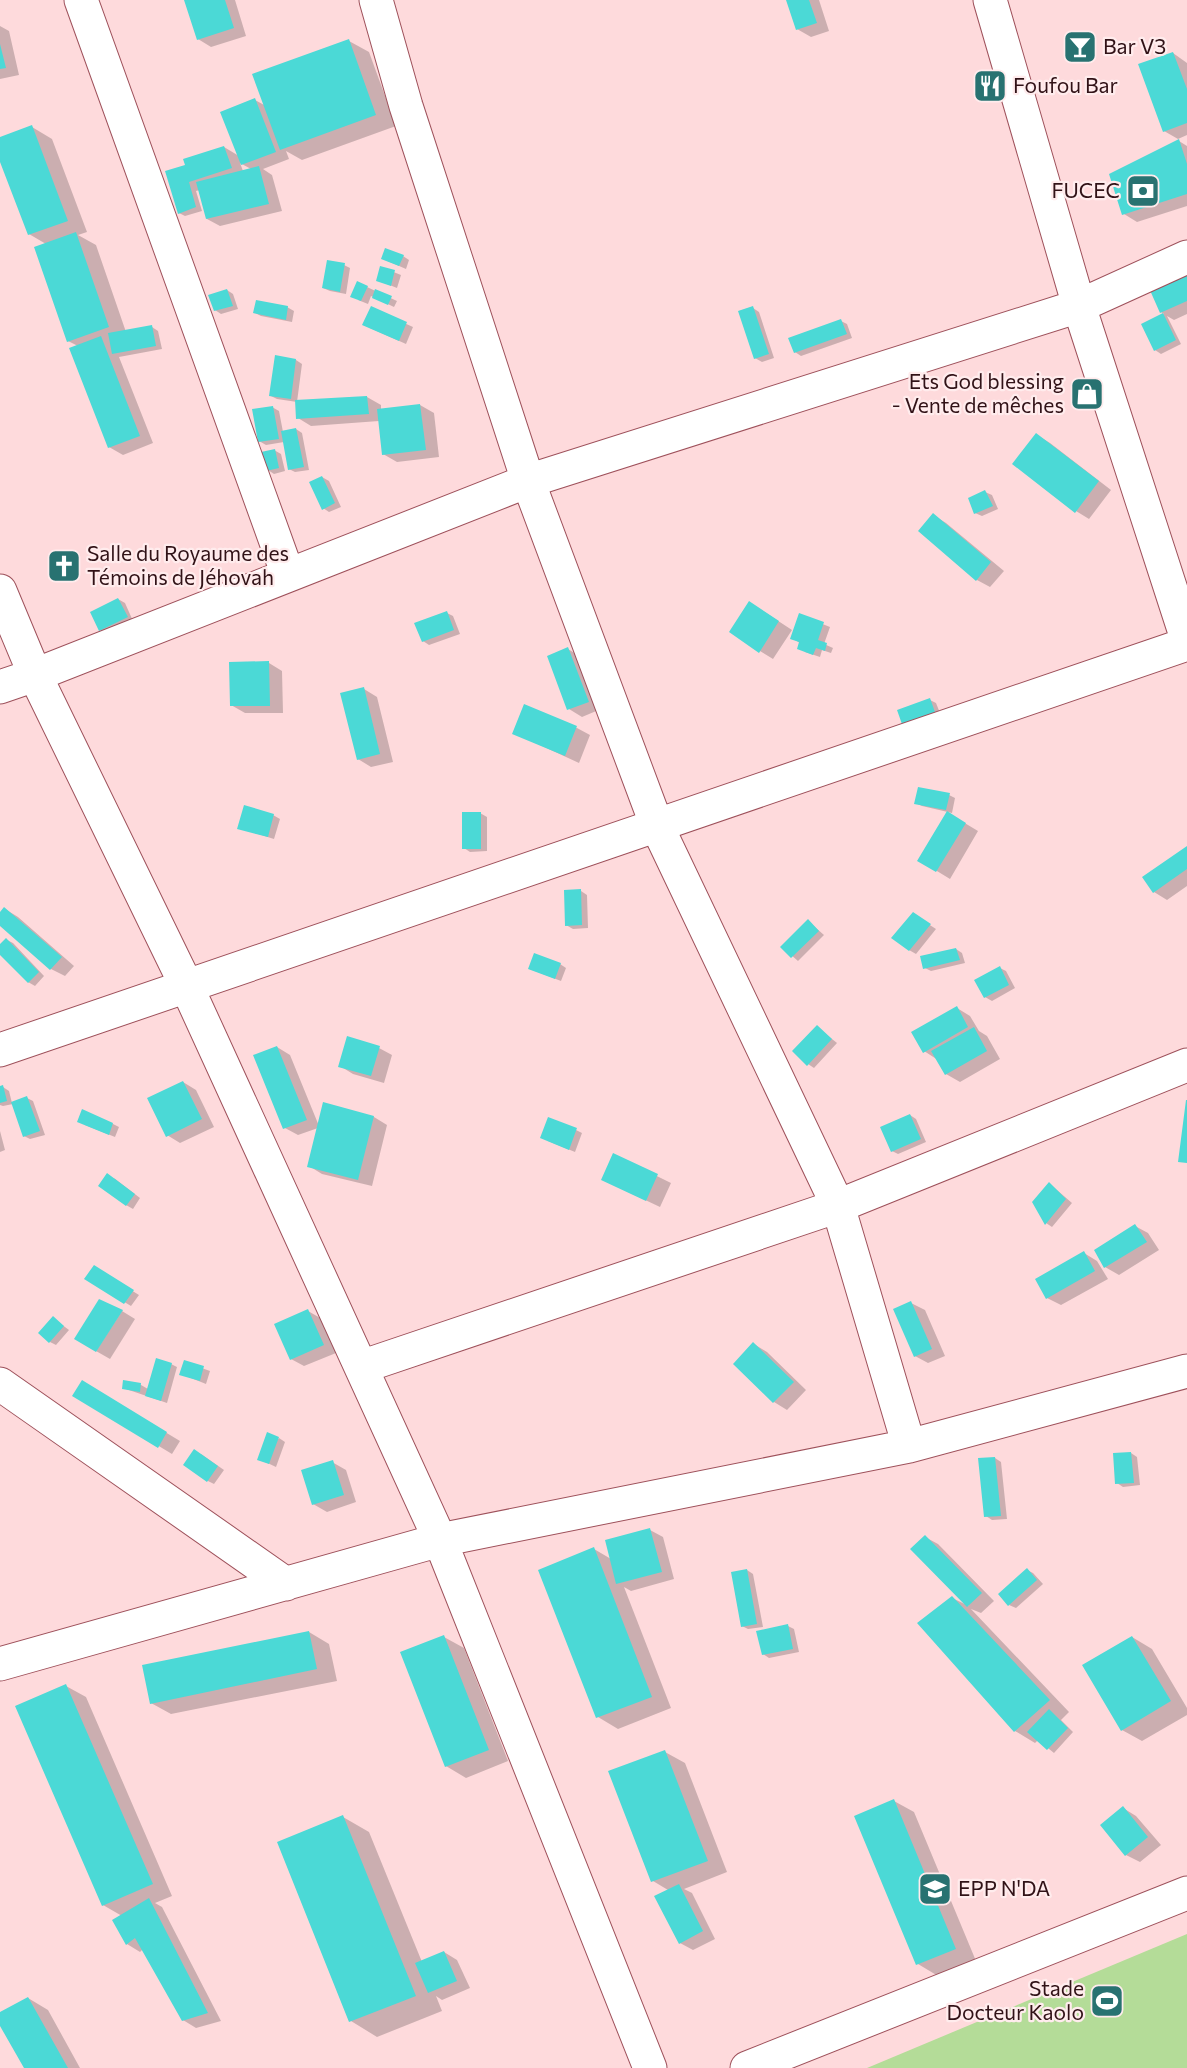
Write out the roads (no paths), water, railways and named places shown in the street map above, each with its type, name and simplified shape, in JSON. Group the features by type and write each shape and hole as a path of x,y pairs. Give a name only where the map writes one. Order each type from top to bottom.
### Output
{"main road":[{"path":"81,0 288,575"},
{"path":"376,0 406,106 528,481 657,826 838,1206 909,1446"},
{"path":"0,1050 1187,642 1079,306 990,0"},
{"path":"0,687 528,481 1079,306 1187,257"},
{"path":"0,591 35,675 187,987 440,1540 650,2068"},
{"path":"361,1367 838,1206 1187,1065"},
{"path":"0,1664 440,1540 909,1446 1187,1371"},
{"path":"0,1384 286,1584"},
{"path":"747,2068 1187,1893"}],"place":[{"name":"Bar V3","path":"1080,47"},
{"name":"Foufou Bar","path":"990,86"},
{"name":"FUCEC","path":"1143,191"},
{"name":"Ets God blessing - Vente de mêches","path":"1087,394"},
{"name":"Salle du Royaume des Témoins de Jéhovah","path":"64,566"},
{"name":"EPP N'DA","path":"935,1889"},
{"name":"Stade Docteur Kaolo","path":"1107,2001"}]}
